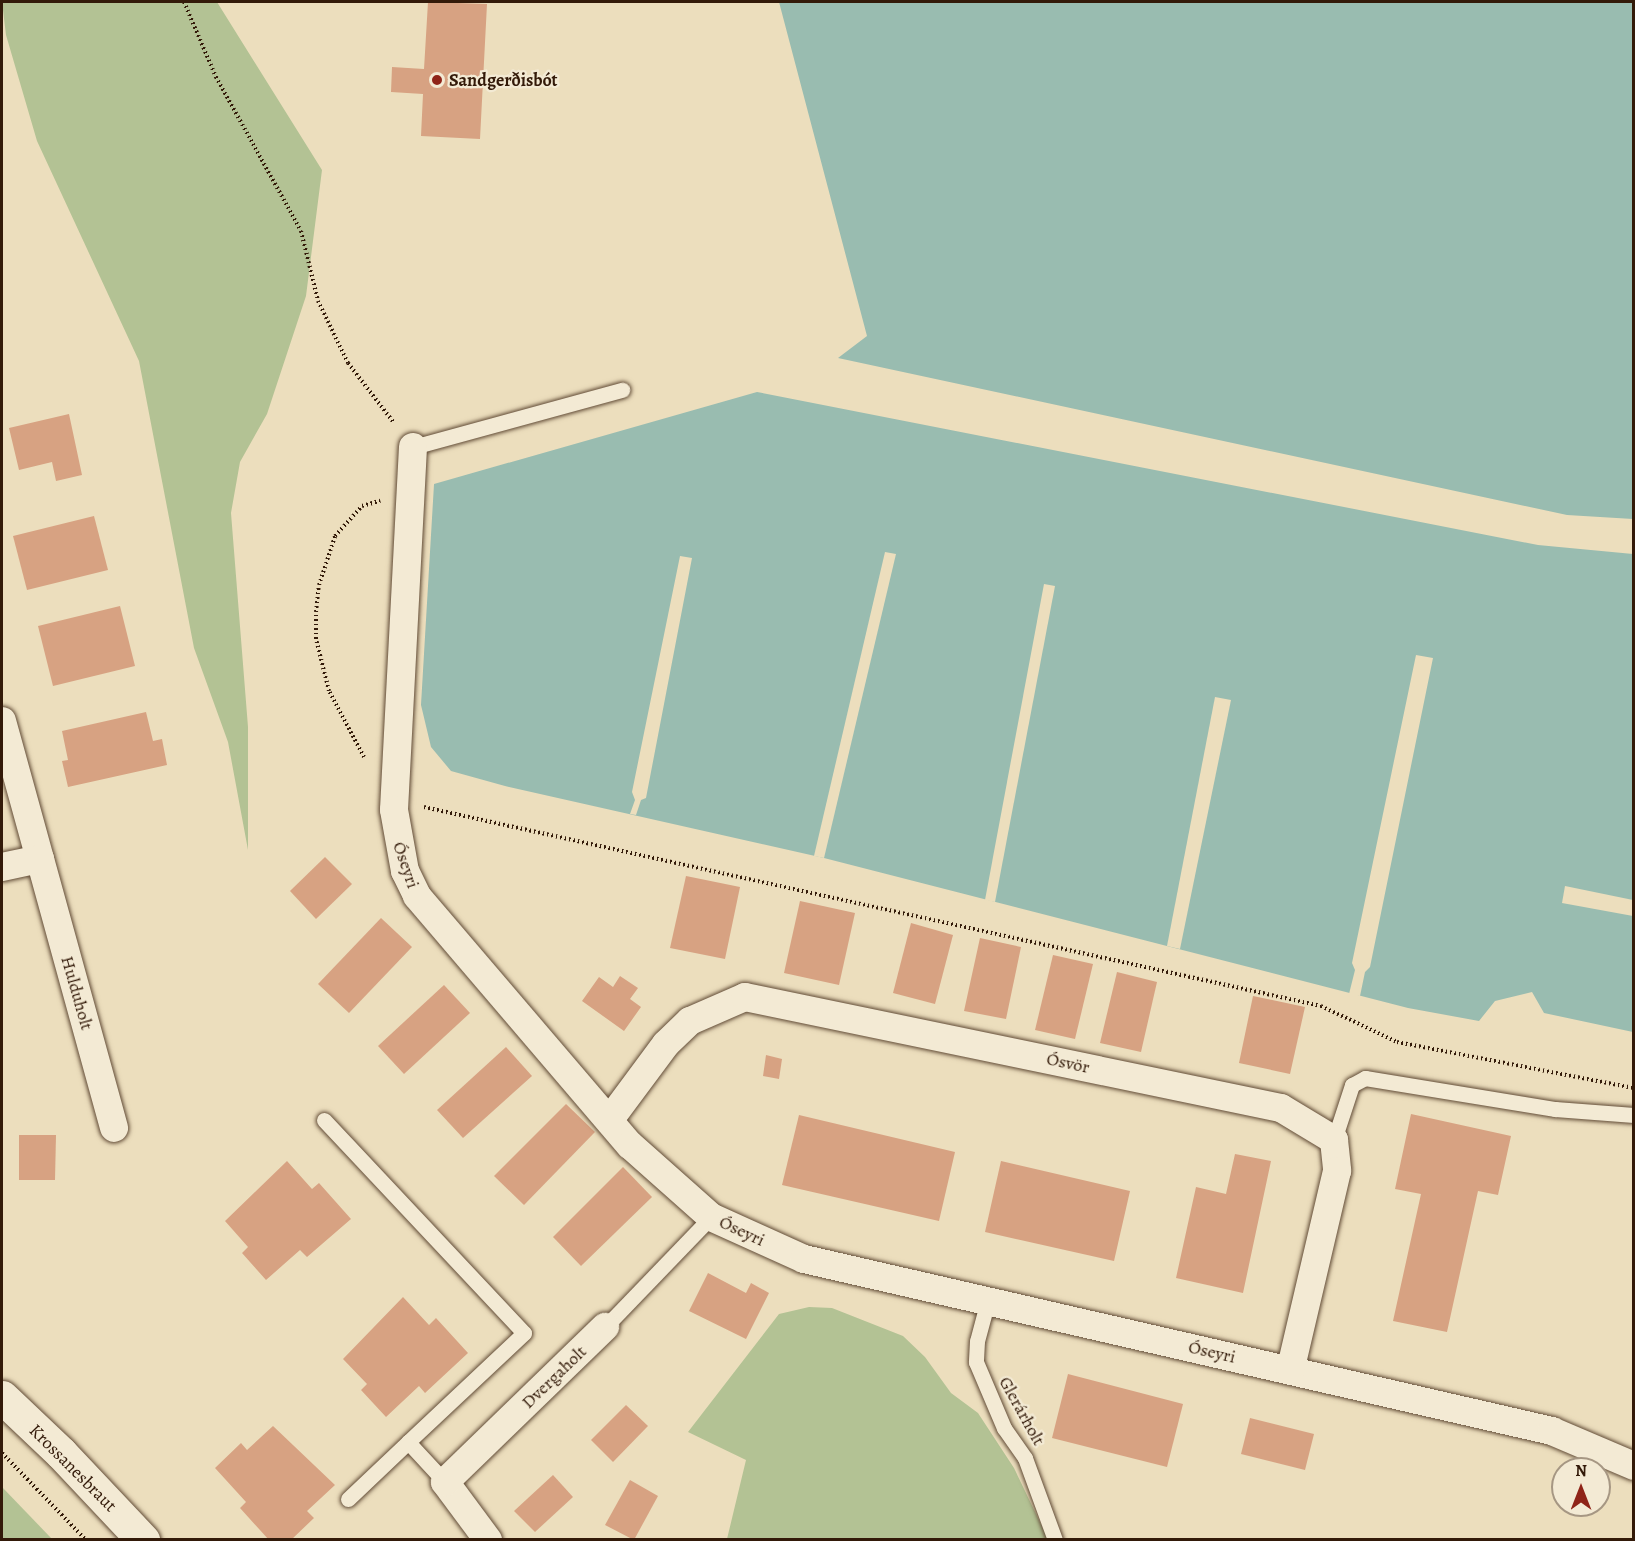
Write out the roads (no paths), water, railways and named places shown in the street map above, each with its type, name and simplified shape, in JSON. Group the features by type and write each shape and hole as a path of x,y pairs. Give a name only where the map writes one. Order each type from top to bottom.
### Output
{"street":[{"name":"Óseyri","path":"413,447 394,801 398,846 417,896 610,1118 630,1145 711,1216 804,1259 1552,1431 1634,1466"},
{"name":"Hulduholt","path":"2,720 114,1128"},
{"path":"2,867 40,859"},
{"name":"Ósvör","path":"610,1118 666,1044 690,1021 745,997 1281,1108 1334,1140"},
{"path":"1290,1371 1337,1171 1334,1140"},
{"name":"Dvergaholt","path":"445,1482 605,1328"},
{"name":"Krossanesbraut","path":"2,1397 61,1453 143,1539"},
{"path":"445,1482 488,1539"}],"lane":[{"path":"413,447 622,390"},
{"path":"1334,1140 1353,1085 1365,1078 1555,1109 1634,1115"},
{"path":"324,1120 524,1333 348,1498"},
{"name":"Dvergaholt","path":"605,1328 711,1216"},
{"name":"Glerárholt","path":"988,1300 977,1341 976,1362 1004,1428 1025,1458 1054,1539"},
{"path":"408,1442 445,1482"}],"water":[{"path":"779,2 1633,2 1633,519 1567,515 838,358 867,336"},
{"path":"757,392 1538,545 1633,554 1633,1032 1544,1013 1532,992 1495,1001 1479,1021 1408,1008 824,858 505,786 451,771 431,747 421,705 434,484"}],"place":[{"name":"Sandgerðisbót","path":"437,80"}]}
